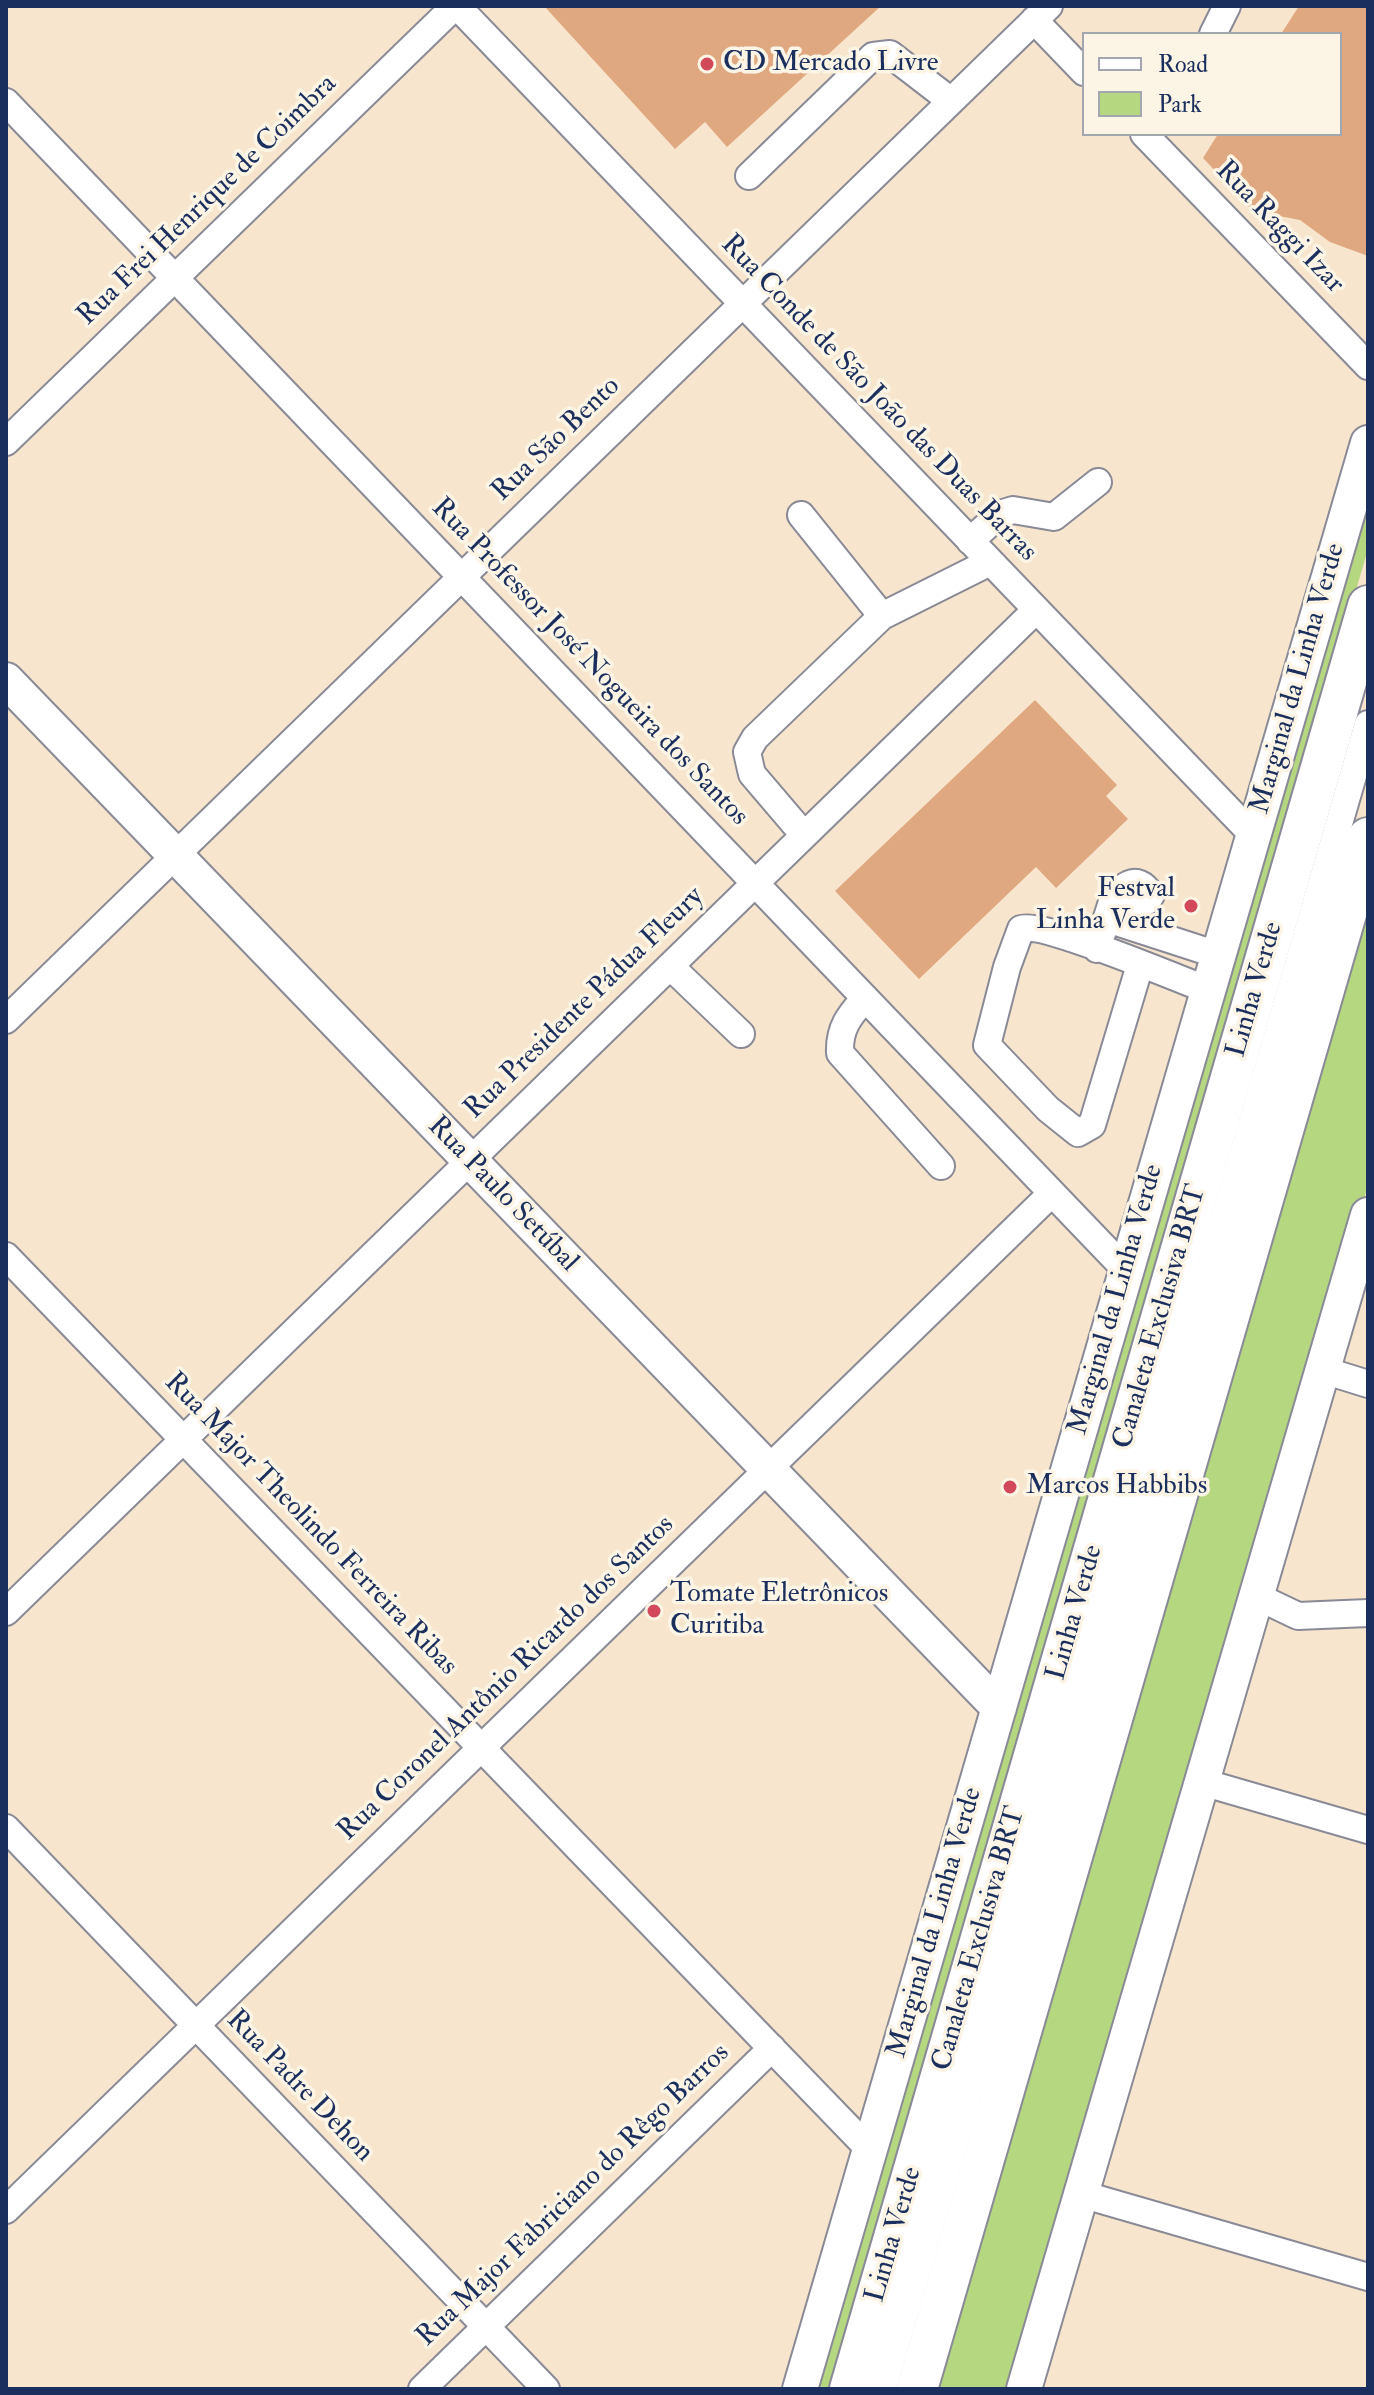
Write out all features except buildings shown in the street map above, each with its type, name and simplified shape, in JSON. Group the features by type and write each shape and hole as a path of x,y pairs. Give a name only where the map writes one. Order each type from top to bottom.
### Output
{"highway":[{"name":"Linha Verde","path":"850,2389 1368,606"},
{"path":"917,2389 1368,838"}],"main road":[{"name":"Marginal da Linha Verde","path":"800,2389 1368,443"},
{"name":"Rua Paulo Setúbal","path":"6,680 999,1708"},
{"path":"1024,2389 1368,1215"}],"street":[{"name":"Rua Frei Henrique de Coimbra","path":"6,442 456,6"},
{"name":"Rua Conde de São João das Duas Barras","path":"456,6 1253,835"},
{"path":"1214,32 1227,6"},
{"name":"Rua São Bento","path":"6,1020 1041,13"},
{"path":"1041,13 1082,69"},
{"path":"749,176 873,56 890,54 951,101"},
{"name":"Rua Professor José Nogueira dos Santos","path":"6,102 1125,1269"},
{"name":"Rua Raggi Izar","path":"1146,136 1368,366"},
{"path":"970,541 1000,514 1013,510 1054,517 1098,482"},
{"path":"801,515 882,616"},
{"path":"804,835 752,774 747,752 755,738 882,616 990,562"},
{"name":"Rua Presidente Pádua Fleury","path":"6,1612 1036,610"},
{"name":"Canaleta Exclusiva BRT","path":"883,2389 1368,724"},
{"path":"1097,949 1110,910 1218,955"},
{"path":"1140,965 1092,1125 1078,1133 1048,1109 987,1045 1017,935 1027,926 1056,934 1208,990"},
{"path":"670,966 741,1034"},
{"path":"865,998 845,1021 839,1035 840,1053 941,1166"},
{"name":"Rua Coronel Antônio Ricardo dos Santos","path":"6,2210 1052,1193"},
{"name":"Rua Major Theolindo Ferreira Ribas","path":"6,1256 869,2149"},
{"path":"1323,1370 1368,1384"},
{"path":"1256,1596 1298,1616 1368,1613"},
{"path":"1202,1782 1368,1830"},
{"name":"Rua Padre Dehon","path":"6,1828 546,2389"},
{"name":"Rua Major Fabriciano do Rêgo Barros","path":"422,2389 772,2048"},
{"path":"1081,2194 1368,2277"}],"green space":[{"path":"1368,477 1368,549 830,2389 811,2389"},
{"path":"1368,893 1368,1185 1021,2389 933,2389"}],"place":[{"name":"CD Mercado Livre","path":"707,64"},
{"name":"Festval Linha Verde","path":"1191,906"},
{"name":"Marcos Habbibs","path":"1010,1487"},
{"name":"Tomate Eletrônicos Curitiba","path":"654,1611"}]}
